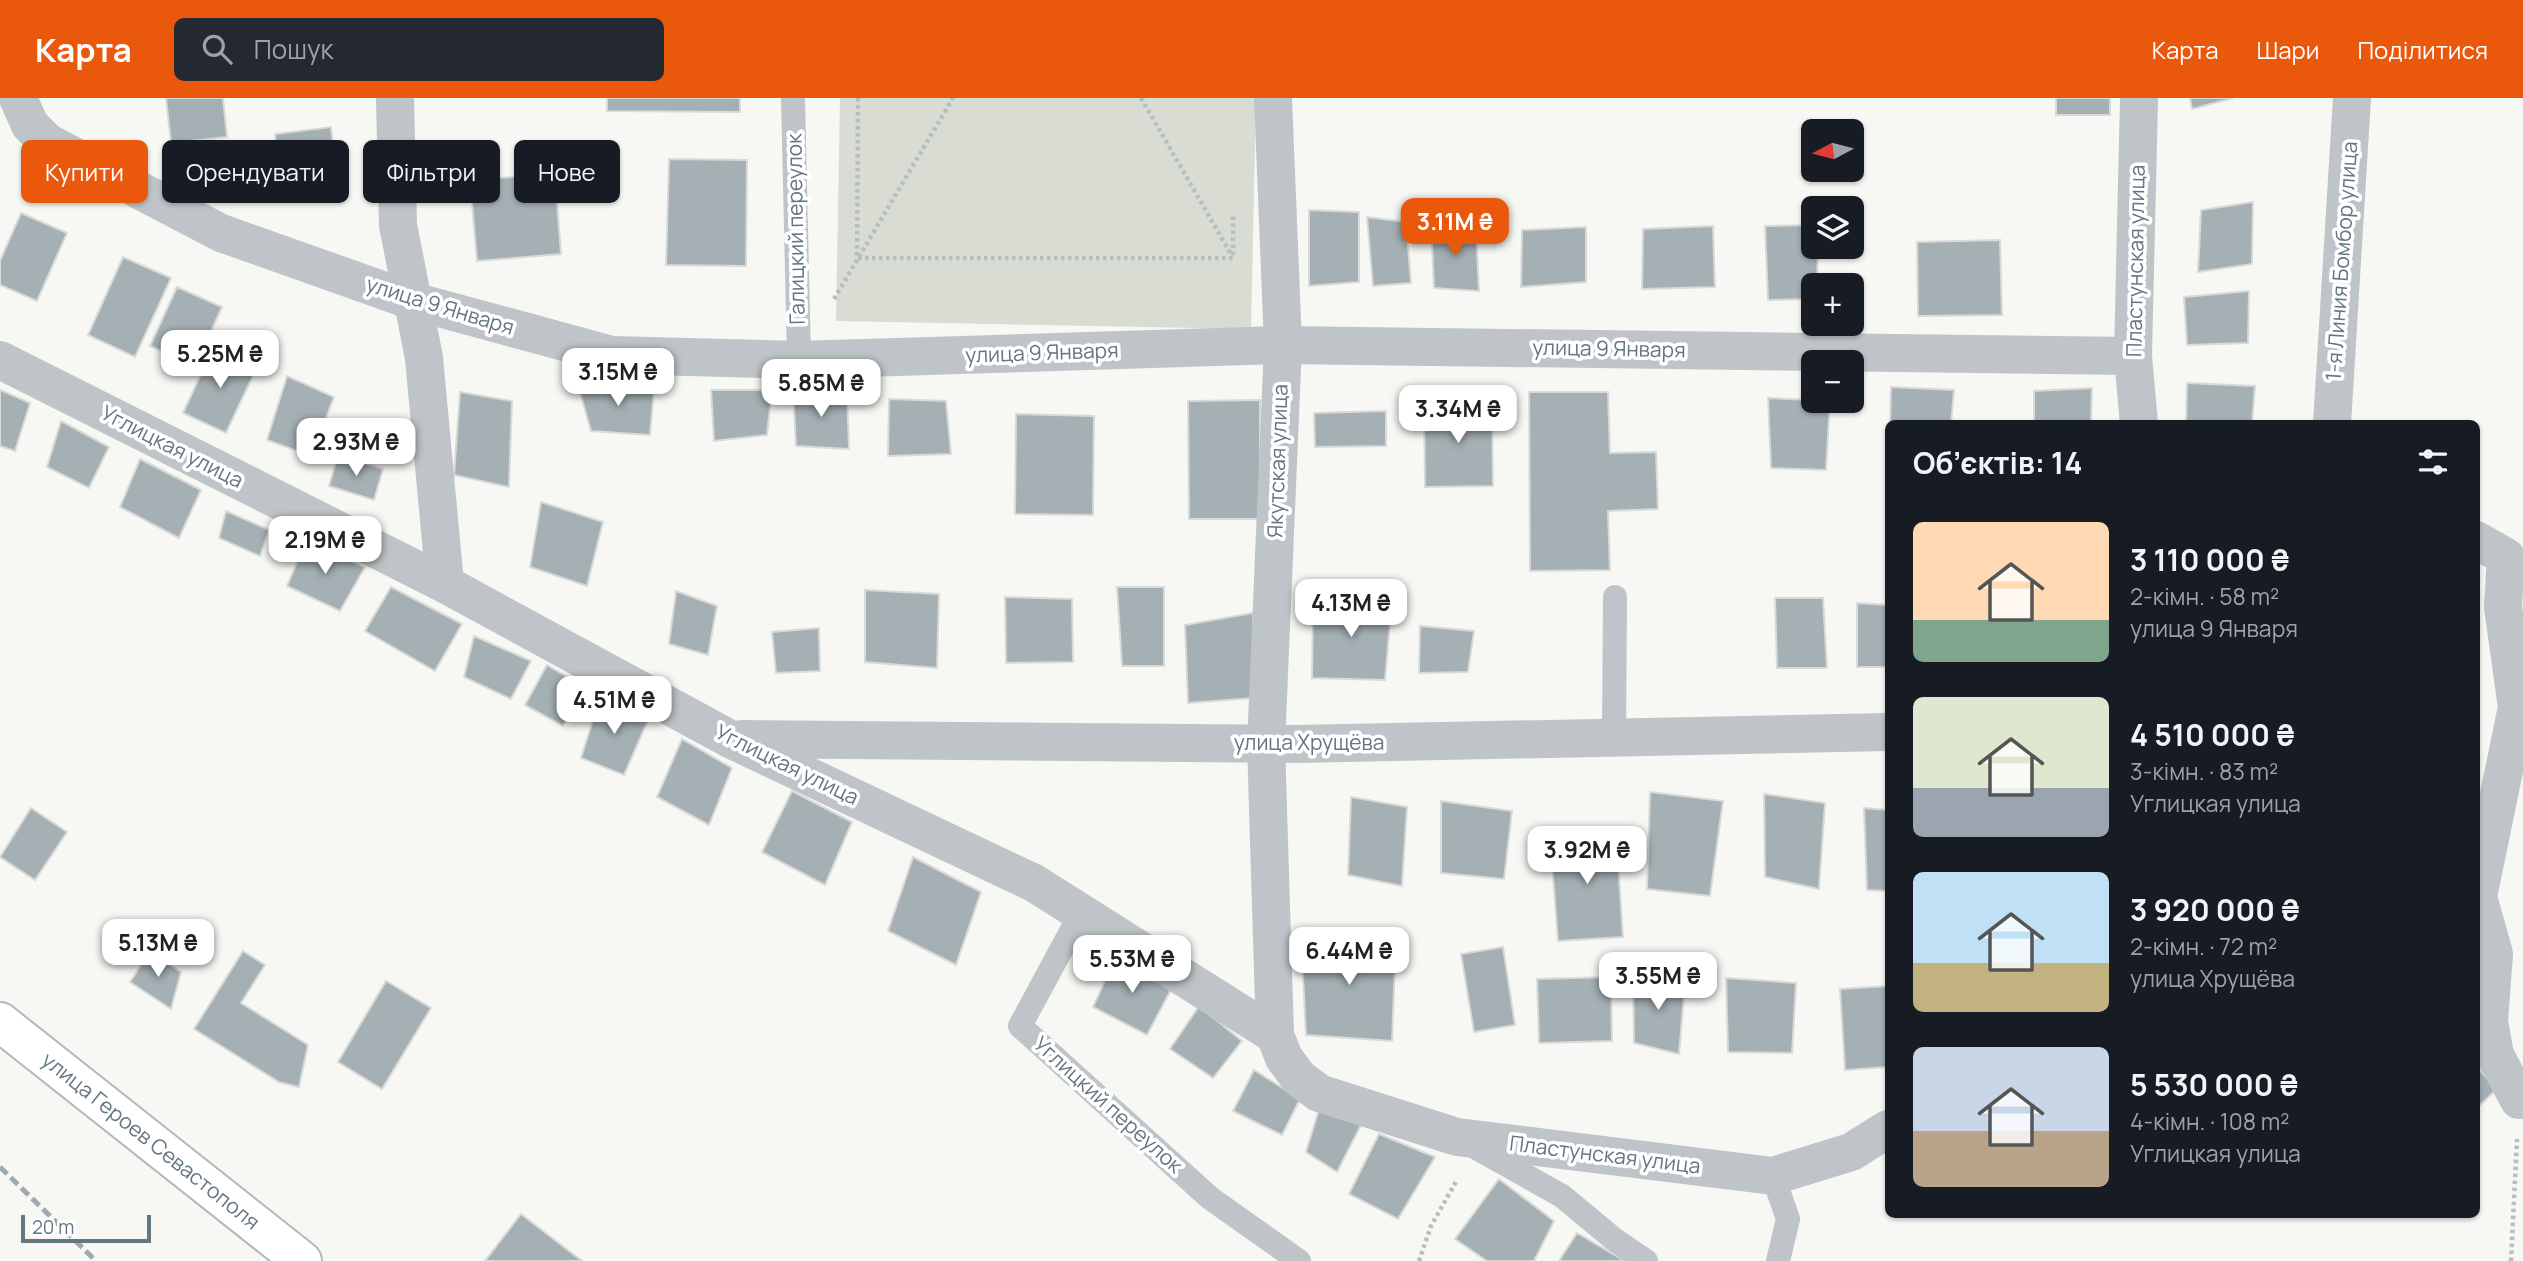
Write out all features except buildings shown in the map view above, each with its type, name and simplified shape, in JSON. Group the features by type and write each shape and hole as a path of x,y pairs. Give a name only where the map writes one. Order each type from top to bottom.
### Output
{"main road":[{"name":"улица Героев Севастополя","path":"0,1022 302,1261"}],"street":[{"name":"улица 9 Января","path":"18,98 30,125 47,142 221,233 413,301 612,355 799,360 1283,345 2133,356"},
{"path":"395,98 398,225 424,358 445,584"},
{"name":"Якутская улица","path":"1273,98 1283,345 1266,744 1275,1035"},
{"name":"Пластунская улица","path":"2139,98 2133,356 2139,420"},
{"name":"1-я Линия Бомбор улица","path":"2332,420 2352,98"},
{"name":"Углицкая улица","path":"0,360 445,584 730,739 1034,883 1275,1035"},
{"path":"2480,542 2506,558 2503,607 2516,707 2480,887"},
{"name":"улица Хрущёва","path":"730,739 1266,744 1885,732"},
{"path":"2480,904 2494,954 2489,1021 2495,1055 2521,1096"},
{"name":"Пластунская улица","path":"1275,1035 1284,1058 1299,1078 1319,1093 1466,1142 1773,1175 1851,1152 1885,1131"}],"lane":[{"name":"Галицкий переулок","path":"793,98 799,360"},
{"path":"1614,738 1615,597"},
{"name":"Углицкий переулок","path":"1081,913 1020,1026 1210,1198 1299,1261"},
{"path":"1466,1142 1562,1196 1615,1240 1646,1261"},
{"path":"1773,1175 1788,1219 1778,1261"}],"path":[{"path":"857,258 858,98"},
{"path":"831,304 953,98"},
{"path":"1140,98 1240,269"},
{"path":"857,258 1233,258"},
{"path":"2511,1261 2521,1096"},
{"path":"1419,1261 1466,1142"}],"shaded area":[{"path":"840,98 1256,98 1251,329 836,321"}],"railway":[{"path":"0,1167 96,1261"}]}
